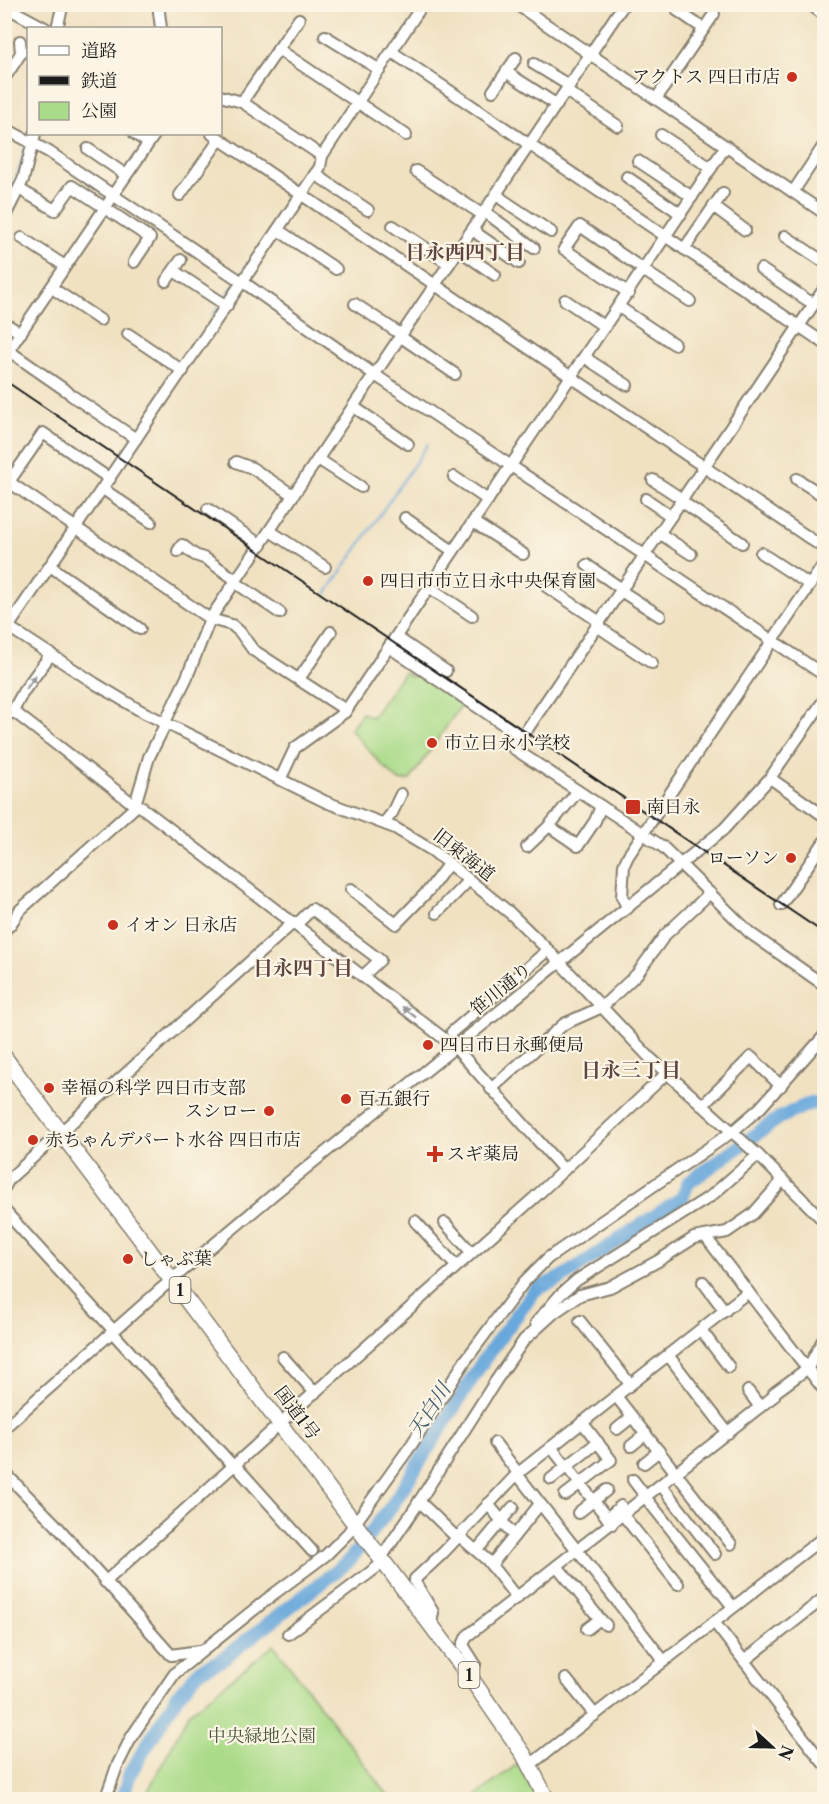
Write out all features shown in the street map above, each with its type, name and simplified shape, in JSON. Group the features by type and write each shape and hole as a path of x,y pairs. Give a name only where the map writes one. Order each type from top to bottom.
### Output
{"highway":[{"name":"国道1号","path":"4,1057 432,1625 530,1765 548,1800"}],"street":[{"path":"57,27 63,4"},
{"path":"158,4 161,27"},
{"path":"7,625 77,528 278,230 320,167 322,156 423,4"},
{"path":"516,4 825,213"},
{"path":"4,930 20,910 134,808 149,757 187,677 210,620 624,4"},
{"path":"810,4 825,15"},
{"path":"4,6 43,27"},
{"path":"678,11 704,29"},
{"path":"656,99 714,14"},
{"path":"242,102 298,19"},
{"path":"325,36 380,70"},
{"path":"4,79 21,53 20,41"},
{"path":"278,49 406,135"},
{"path":"392,52 825,343"},
{"path":"493,91 516,58"},
{"path":"534,64 618,126"},
{"path":"506,72 557,105"},
{"path":"222,97 242,102 322,156"},
{"path":"4,128 30,139 243,282 375,375 825,675"},
{"path":"661,135 711,168"},
{"path":"180,195 216,136 825,548"},
{"path":"136,439 70,393 7,354 152,138"},
{"path":"4,218 19,189 30,139"},
{"path":"793,192 825,145"},
{"path":"279,780 295,748 345,712 726,146"},
{"path":"88,149 126,175"},
{"path":"638,161 692,197"},
{"path":"416,171 534,248"},
{"path":"315,174 368,210"},
{"path":"627,177 681,214"},
{"path":"19,189 55,210 72,186 150,238 135,262"},
{"path":"684,249 723,193"},
{"path":"497,194 551,232"},
{"path":"713,206 745,230"},
{"path":"393,226 449,264"},
{"path":"628,293 564,249 580,226 690,301"},
{"path":"473,229 519,263"},
{"path":"278,230 336,269"},
{"path":"785,236 825,262"},
{"path":"22,237 65,266"},
{"path":"459,250 495,275"},
{"path":"166,281 181,260"},
{"path":"761,269 815,303"},
{"path":"174,271 226,306"},
{"path":"52,288 100,320"},
{"path":"824,290 513,748 663,847 750,933 825,985"},
{"path":"565,300 605,327"},
{"path":"355,304 455,374"},
{"path":"619,307 674,344"},
{"path":"4,323 21,333"},
{"path":"128,334 183,370"},
{"path":"586,356 627,385"},
{"path":"354,407 408,444"},
{"path":"110,478 43,433 7,483 77,528 210,620 232,625 253,650 341,707 345,712"},
{"path":"318,459 361,488"},
{"path":"236,462 252,468 293,495"},
{"path":"454,477 488,500"},
{"path":"797,479 819,493 825,494"},
{"path":"653,480 742,543"},
{"path":"103,489 151,522"},
{"path":"646,499 671,516"},
{"path":"208,509 261,545"},
{"path":"405,519 453,551"},
{"path":"473,522 523,554"},
{"path":"270,531 325,567"},
{"path":"659,533 691,554"},
{"path":"177,551 182,546 206,559 280,613"},
{"path":"761,553 810,585"},
{"path":"628,908 622,897 624,865 642,834 825,564"},
{"path":"586,565 660,616"},
{"path":"50,566 140,629"},
{"path":"547,586 652,663"},
{"path":"429,587 472,616"},
{"name":"旧東海道","path":"7,625 116,696 166,723 279,780 413,837 449,863 510,913 560,962 666,1074 757,1154 825,1221"},
{"path":"299,680 331,632"},
{"path":"396,637 446,671"},
{"path":"389,647 520,736"},
{"path":"51,654 9,714 135,804 455,1047 564,1170"},
{"name":"笹川通り","path":"4,1428 162,1288 274,1194 724,829 770,778 825,700"},
{"path":"770,778 825,816"},
{"path":"527,847 549,826 578,791"},
{"path":"384,823 392,813 401,794"},
{"path":"549,826 578,846 595,821 601,806"},
{"path":"781,905 825,842"},
{"path":"351,889 396,924 429,890 449,863"},
{"path":"437,913 470,880"},
{"path":"491,1089 564,1024 602,1007 637,974 665,934 710,892"},
{"path":"4,1188 9,1179 60,1131 312,909 380,960 363,976"},
{"path":"452,1032 548,950"},
{"path":"488,1002 499,1012"},
{"path":"478,1011 490,1019"},
{"path":"105,1800 117,1766 137,1727 175,1674 202,1650 326,1555 348,1533 412,1443 465,1361 524,1282 548,1258 734,1134 825,1036"},
{"path":"702,1106 751,1058 781,1086"},
{"path":"287,1417 564,1170 666,1074"},
{"path":"288,1634 382,1560 495,1382 544,1312 577,1280 711,1196 757,1154"},
{"path":"524,1340 580,1294 610,1287 694,1238 722,1234 740,1223 753,1214 783,1180"},
{"path":"4,1210 312,1551"},
{"path":"415,1221 456,1266"},
{"path":"445,1223 471,1252"},
{"path":"707,1236 825,1390"},
{"path":"703,1282 725,1311"},
{"path":"605,1412 630,1384 748,1292"},
{"path":"580,1321 630,1384"},
{"path":"700,1330 729,1367"},
{"path":"470,1677 475,1664 465,1649 464,1640 577,1551 609,1521 646,1497 659,1482 728,1433 774,1396 774,1393 808,1368 825,1338"},
{"path":"668,1355 728,1433"},
{"path":"283,1357 315,1393"},
{"path":"748,1391 760,1407"},
{"path":"618,1398 731,1544"},
{"path":"432,1625 433,1612 415,1579 518,1473 582,1422 618,1398"},
{"path":"617,1429 632,1417"},
{"path":"565,1495 611,1460 582,1422"},
{"path":"105,1581 272,1431"},
{"path":"631,1446 646,1434"},
{"path":"551,1479 598,1442"},
{"path":"495,1443 540,1504 664,1661"},
{"path":"551,1447 609,1521"},
{"path":"644,1463 659,1451"},
{"path":"4,1472 56,1526 171,1655 202,1650"},
{"path":"633,1480 733,1607"},
{"path":"659,1482 715,1554"},
{"path":"578,1513 607,1490"},
{"path":"419,1501 477,1551 517,1598"},
{"path":"488,1503 514,1536"},
{"path":"491,1565 540,1504"},
{"path":"477,1551 513,1507"},
{"path":"622,1511 678,1584"},
{"path":"530,1765 825,1537"},
{"path":"688,1551 704,1539"},
{"path":"557,1566 603,1622 587,1629"},
{"path":"744,1661 825,1598"},
{"path":"714,1622 825,1764"},
{"path":"566,1679 595,1715"}],"green space":[{"path":"404,672 413,677 416,673 462,704 410,780 399,781 350,729 362,713 372,717"},
{"name":"中央緑地公園","path":"274,1645 391,1799 144,1799 189,1713"},
{"path":"519,1763 537,1799 472,1799"}],"waterway":[{"path":"9,196 26,145"},
{"path":"239,277 246,267"},
{"path":"225,297 235,283"},
{"path":"213,315 220,305"},
{"path":"326,594 428,444"},
{"name":"天白川","path":"122,1800 130,1773 178,1695 200,1670 220,1661 349,1561 393,1504 485,1358 536,1289 561,1278 682,1198 688,1183 779,1118 811,1103 824,1104"}],"railway":[{"path":"4,380 824,933"}],"place":[{"name":"アクトス 四日市店","path":"792,77"},
{"name":"四日市市立日永中央保育園","path":"368,581"},
{"name":"市立日永小学校","path":"432,743"},
{"name":"南日永","path":"633,807"},
{"name":"ローソン","path":"791,858"},
{"name":"イオン 日永店","path":"113,925"},
{"name":"四日市日永郵便局","path":"428,1045"},
{"name":"幸福の科学 四日市支部","path":"49,1088"},
{"name":"百五銀行","path":"346,1099"},
{"name":"スシロー","path":"269,1111"},
{"name":"赤ちゃんデパート水谷 四日市店","path":"33,1140"},
{"name":"スギ薬局","path":"435,1154"},
{"name":"しゃぶ葉","path":"128,1259"}],"district":[{"name":"日永西四丁目","path":"465,252"},
{"name":"日永四丁目","path":"303,968"},
{"name":"日永三丁目","path":"631,1070"}]}
